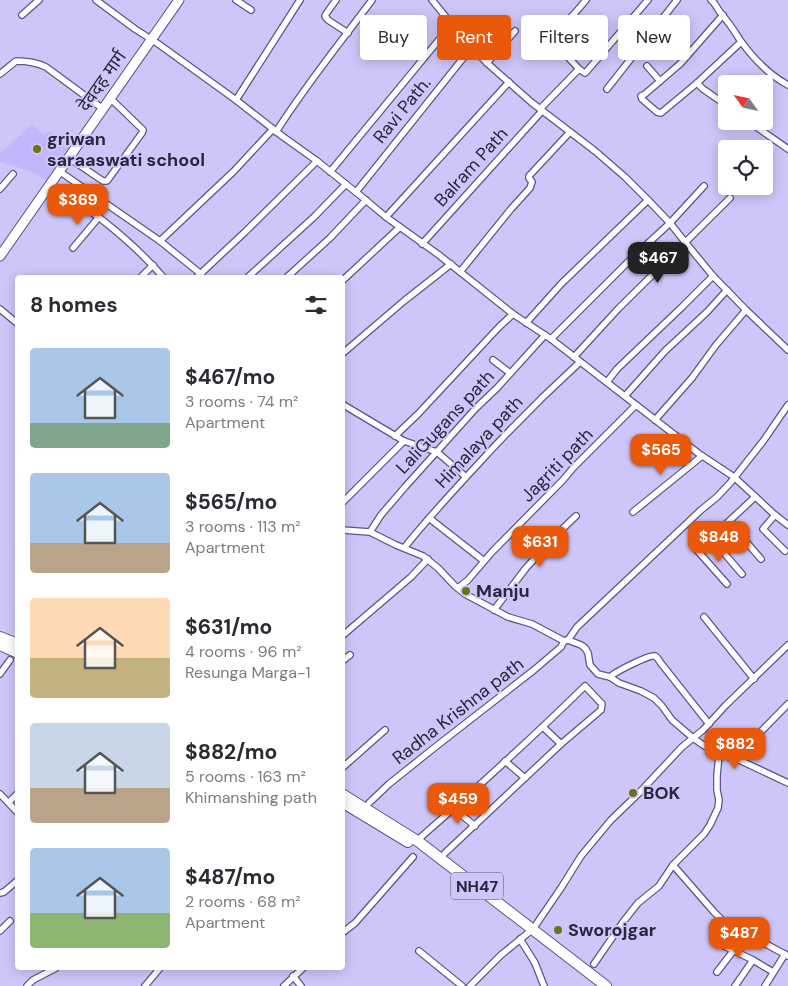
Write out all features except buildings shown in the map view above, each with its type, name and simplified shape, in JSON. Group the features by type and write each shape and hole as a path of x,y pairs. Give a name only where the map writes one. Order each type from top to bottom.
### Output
{"highway":[{"path":"0,637 15,643"},
{"path":"0,645 14,656"},
{"name":"NH47","path":"345,796 419,842 527,934 606,986"},
{"name":"NH47","path":"345,804 422,850 595,986"}],"main road":[{"name":"देवदह मार्ग","path":"0,256 179,0"}],"street":[{"path":"22,15 39,0"},
{"path":"96,0 236,100 317,161 386,217 451,264 513,314 548,337 702,456 734,477 788,525"},
{"path":"236,0 251,10"},
{"path":"236,100 300,0"},
{"path":"336,0 326,16 328,20 348,32"},
{"path":"160,241 275,131 372,0"},
{"path":"432,0 444,15"},
{"path":"573,15 586,0"},
{"name":"Balram Path","path":"422,244 541,110 579,69 585,73 648,0"},
{"path":"607,89 677,0"},
{"path":"711,0 716,3 717,8 741,42 767,71 777,80 788,85"},
{"path":"723,15 680,64 640,97 660,114 741,42"},
{"path":"487,63 515,32"},
{"path":"330,172 437,42"},
{"name":"Ravi Path.","path":"356,192 462,60"},
{"path":"484,60 541,110 625,177 670,223 713,276 788,350"},
{"path":"571,60 579,69"},
{"path":"0,74 16,61 40,64 103,109"},
{"path":"647,66 660,80"},
{"path":"386,217 509,82"},
{"path":"697,83 718,100"},
{"path":"70,158 103,181 107,181 142,133 143,130 110,98"},
{"path":"761,130 788,149"},
{"path":"460,272 530,188 532,182 528,178 529,176 570,132"},
{"path":"199,275 317,161"},
{"path":"59,171 160,241 197,275"},
{"path":"0,189 13,174"},
{"path":"250,275 314,217 346,184"},
{"path":"50,185 99,217 130,242 161,275"},
{"name":"LaliGugans path","path":"370,532 381,515 476,408 510,373 670,223 704,186"},
{"path":"574,357 618,309 730,198"},
{"path":"289,275 330,238 366,200"},
{"path":"526,323 561,284 648,200"},
{"path":"73,248 99,217"},
{"path":"345,277 400,227"},
{"path":"345,351 451,264"},
{"path":"143,275 153,265"},
{"path":"607,382 617,369 713,276"},
{"path":"626,396 665,351 707,312 727,290"},
{"path":"0,309 15,322"},
{"path":"655,420 692,378 716,345 746,310"},
{"path":"395,436 513,314"},
{"path":"493,360 510,373"},
{"name":"Himalaya path","path":"404,548 466,477 528,411 580,362"},
{"name":"Jagriti path","path":"458,588 468,580 573,468 636,405"},
{"name":"Radha Krishna path","path":"369,803 389,784 534,670 561,646 578,627 717,497 764,440 788,405"},
{"path":"345,406 395,436 437,452 466,477"},
{"path":"345,500 404,440"},
{"path":"633,512 702,456"},
{"path":"727,584 696,550 755,497"},
{"path":"775,515 763,529 785,551"},
{"path":"494,610 526,568 576,516"},
{"path":"429,518 484,561"},
{"path":"729,522 762,559"},
{"path":"345,530 370,532 428,559 464,594 508,617 532,624 566,641 581,645 588,653 590,665 594,671 598,674 610,676 619,683 642,691 654,698 672,720 706,747 788,783"},
{"path":"711,538 742,574"},
{"path":"345,633 411,577 428,559"},
{"path":"704,617 754,679"},
{"path":"470,986 501,955 527,934 561,888 581,856 611,820 672,757 709,724 788,645"},
{"path":"345,659 350,655"},
{"path":"610,676 652,655 660,662 709,724"},
{"path":"0,674 14,656"},
{"path":"421,837 585,686 602,704 601,710 561,744 445,853"},
{"path":"734,758 788,704"},
{"path":"543,726 561,744"},
{"path":"345,765 386,730"},
{"path":"594,964 638,903 659,886 673,866 704,834 710,825 720,800 717,776 719,754"},
{"path":"505,761 525,778"},
{"path":"0,794 15,810"},
{"path":"8,802 15,796"},
{"path":"454,808 475,826"},
{"path":"345,931 355,923 413,857"},
{"path":"673,866 722,920 786,955 765,986"},
{"path":"0,893 15,883"},
{"path":"0,931 10,921"},
{"path":"716,972 747,933"},
{"path":"527,934 534,963 543,986"},
{"path":"720,944 773,972"},
{"path":"419,951 462,986"},
{"path":"735,986 753,960"},
{"path":"27,986 33,980 52,970"},
{"path":"145,986 158,970"},
{"path":"284,986 300,970"},
{"path":"293,976 301,986"}],"shaded area":[{"name":"griwan saraaswati school","path":"32,124 44,135 49,131 68,146 69,153 48,182 31,171 0,162 0,154"}],"place":[{"name":"griwan saraaswati school","path":"37,149"},
{"name":"Manju","path":"466,591"},
{"name":"BOK","path":"633,793"},
{"name":"Sworojgar","path":"558,930"}]}
